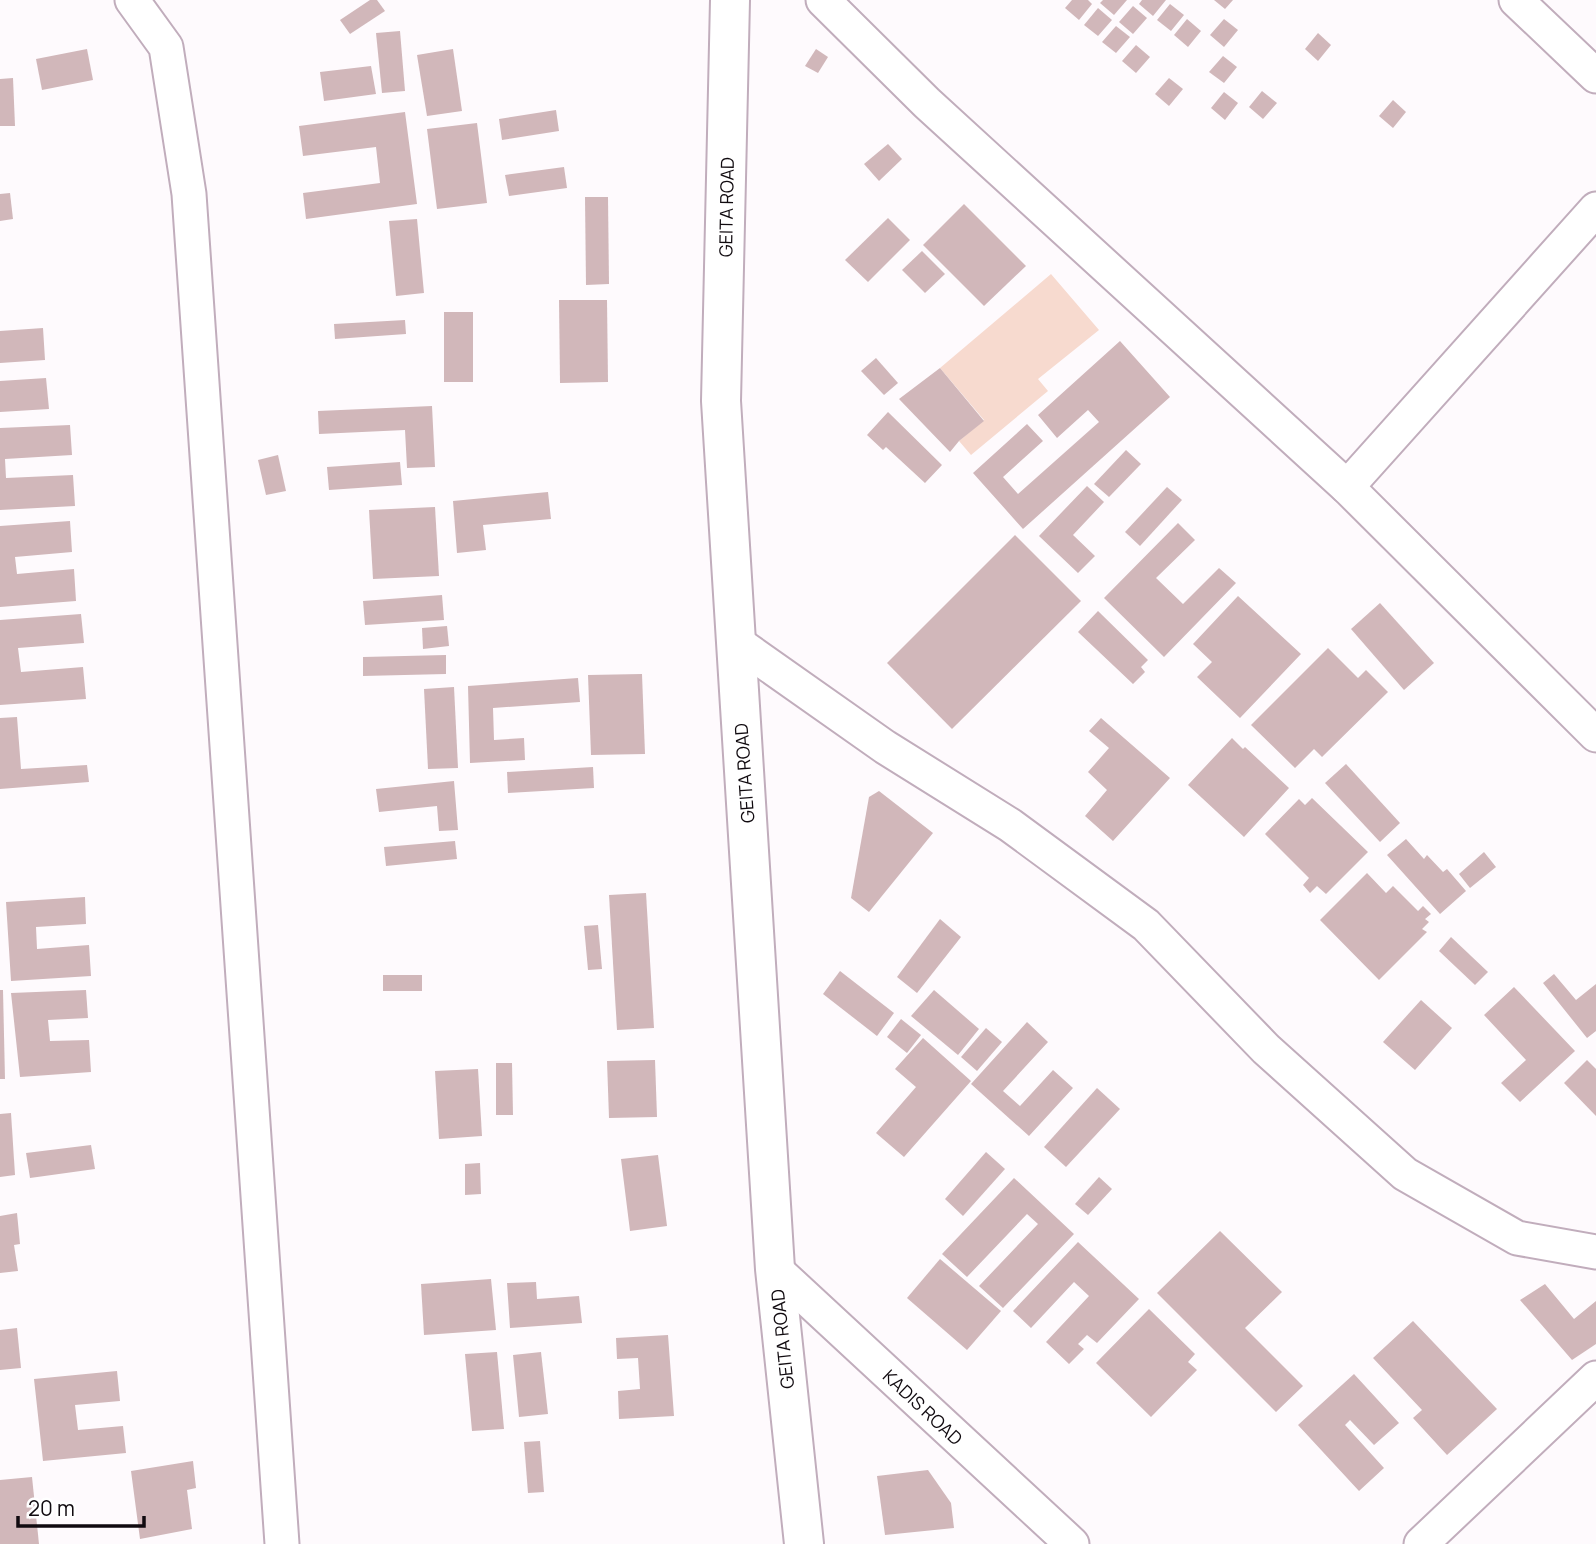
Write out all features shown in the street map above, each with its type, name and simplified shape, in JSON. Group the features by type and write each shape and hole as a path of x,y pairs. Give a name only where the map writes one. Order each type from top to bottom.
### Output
{"main road":[{"name":"GEITA ROAD","path":"730,0 722,401 775,1269 804,1544"}],"street":[{"path":"132,0 166,47 189,194 282,1544"},
{"path":"823,0 927,103 1347,487 1596,735"},
{"path":"1516,0 1596,76"},
{"path":"1347,487 1596,209"},
{"path":"736,642 885,747 1010,825 1146,925 1266,1049 1405,1174 1517,1238 1596,1252"},
{"name":"KADIS ROAD","path":"775,1269 1072,1544"},
{"path":"1421,1544 1594,1384"}],"shaded area":[{"path":"1051,274 1099,330 1038,379 1048,391 971,455 959,441 984,420 940,368"}],"building":[{"path":"370,0 377,0 385,11 350,34 340,20"},
{"path":"1072,0 1088,0 1092,4 1079,20 1065,8"},
{"path":"1103,0 1127,0 1114,15 1100,3"},
{"path":"1142,0 1166,0 1153,16 1139,4"},
{"path":"1214,0 1233,0 1225,9"},
{"path":"1170,4 1184,15 1171,31 1157,20"},
{"path":"1133,6 1147,18 1133,34 1119,22"},
{"path":"1098,8 1112,20 1098,36 1084,25"},
{"path":"1187,19 1201,31 1188,47 1174,35"},
{"path":"1224,19 1238,30 1224,47 1210,35"},
{"path":"1116,26 1130,37 1116,53 1102,42"},
{"path":"400,31 405,91 382,93 376,33"},
{"path":"1318,33 1331,45 1318,61 1305,49"},
{"path":"1136,45 1150,57 1136,73 1122,61"},
{"path":"87,49 93,80 42,90 36,59"},
{"path":"453,49 462,111 427,116 417,55"},
{"path":"816,49 828,57 818,73 805,66"},
{"path":"1223,56 1237,67 1224,83 1209,72"},
{"path":"371,66 376,94 324,101 320,72"},
{"path":"13,78 15,126 0,126 0,79"},
{"path":"1169,78 1183,89 1169,106 1155,94"},
{"path":"1262,91 1277,103 1263,119 1249,107"},
{"path":"1224,92 1238,103 1225,120 1211,108"},
{"path":"1393,100 1406,112 1393,128 1379,116"},
{"path":"556,110 559,131 502,140 499,119"},
{"path":"405,112 417,204 306,219 303,193 380,183 376,147 303,156 299,126"},
{"path":"477,123 487,203 437,209 427,129"},
{"path":"888,144 902,159 879,181 864,164"},
{"path":"564,167 567,188 509,196 505,175"},
{"path":"10,193 13,219 0,221 0,194"},
{"path":"585,197 608,197 609,284 586,285"},
{"path":"964,204 1026,266 984,306 923,245"},
{"path":"888,218 910,240 868,282 845,260"},
{"path":"417,219 424,293 396,296 389,221"},
{"path":"922,251 945,274 925,293 902,270"},
{"path":"559,300 607,300 608,382 560,383"},
{"path":"444,312 473,312 473,382 444,382"},
{"path":"405,320 406,334 335,339 334,324"},
{"path":"43,328 45,360 0,363 0,331"},
{"path":"1120,341 1170,397 1023,529 973,473 1027,424 1043,441 1003,477 1018,494 1099,422 1088,410 1057,438 1038,415"},
{"path":"876,358 898,383 884,395 861,371"},
{"path":"940,368 984,421 950,452 899,399"},
{"path":"46,378 49,409 0,412 0,381"},
{"path":"432,406 435,467 407,468 405,430 319,434 318,411"},
{"path":"888,412 942,465 925,483 886,447 883,450 867,435"},
{"path":"70,425 72,455 5,459 6,478 73,475 75,506 0,510 0,428"},
{"path":"1126,450 1141,464 1109,497 1094,484"},
{"path":"278,455 286,491 266,495 258,460"},
{"path":"400,462 402,485 329,490 327,467"},
{"path":"1087,486 1104,502 1073,535 1095,556 1078,573 1039,536"},
{"path":"1167,487 1182,500 1140,546 1125,532"},
{"path":"548,492 551,519 483,525 486,550 457,553 453,501"},
{"path":"435,507 439,576 373,579 369,510"},
{"path":"70,521 72,552 15,557 17,574 74,569 76,601 0,607 0,526"},
{"path":"1178,523 1195,540 1156,578 1183,604 1219,568 1236,583 1164,657 1104,598"},
{"path":"1015,535 1081,601 952,729 887,663"},
{"path":"442,595 444,620 365,625 363,601"},
{"path":"1238,596 1301,654 1240,718 1197,677 1212,662 1193,644"},
{"path":"1380,603 1434,663 1404,690 1351,629"},
{"path":"1098,611 1148,660 1141,667 1145,672 1133,684 1078,632"},
{"path":"81,614 84,643 18,648 21,672 83,667 86,699 0,705 0,620"},
{"path":"447,626 449,646 423,649 422,628"},
{"path":"1328,648 1358,678 1366,670 1388,692 1322,757 1314,749 1295,768 1251,725"},
{"path":"446,655 446,674 363,676 363,657"},
{"path":"642,674 645,754 591,755 588,675"},
{"path":"578,678 580,702 493,708 494,740 524,738 525,760 470,763 468,686"},
{"path":"454,687 458,768 428,769 424,689"},
{"path":"17,717 21,769 87,765 89,782 0,789 0,718"},
{"path":"1101,718 1170,778 1113,841 1085,816 1107,790 1088,772 1109,748 1089,731"},
{"path":"1232,738 1289,788 1244,837 1188,785"},
{"path":"1346,764 1400,823 1380,842 1325,783"},
{"path":"593,767 594,788 508,793 507,772"},
{"path":"454,781 458,830 439,831 437,806 379,812 376,789"},
{"path":"879,791 933,833 869,912 851,898 869,797"},
{"path":"1312,798 1368,852 1326,894 1317,886 1310,893 1303,885 1309,878 1265,834 1299,799 1305,805"},
{"path":"1406,839 1424,859 1427,855 1443,872 1447,869 1466,891 1440,914 1387,855"},
{"path":"455,841 457,859 386,866 384,847"},
{"path":"1484,852 1496,867 1470,888 1459,874"},
{"path":"1367,873 1386,893 1393,886 1418,911 1423,906 1431,914 1425,919 1429,922 1422,929 1427,932 1379,980 1320,920"},
{"path":"646,893 654,1028 617,1030 609,895"},
{"path":"85,897 86,924 36,927 37,949 89,945 91,976 11,981 6,902"},
{"path":"940,919 961,937 917,993 897,977"},
{"path":"598,925 602,969 588,970 584,926"},
{"path":"1451,937 1488,972 1475,985 1439,951"},
{"path":"840,971 894,1013 877,1036 823,994"},
{"path":"1554,974 1576,1000 1596,984 1596,1031 1587,1038 1543,983"},
{"path":"383,975 422,975 422,991 383,991"},
{"path":"1514,987 1575,1051 1520,1102 1501,1083 1526,1060 1484,1015"},
{"path":"0,990 3,990 5,1079 0,1079"},
{"path":"86,990 88,1018 48,1020 50,1041 89,1040 91,1072 20,1077 11,993"},
{"path":"934,990 979,1029 958,1055 911,1016"},
{"path":"1421,1000 1452,1028 1415,1070 1383,1042"},
{"path":"901,1019 921,1035 907,1053 887,1037"},
{"path":"1027,1022 1048,1042 1003,1091 1020,1106 1053,1070 1073,1088 1029,1136 971,1084"},
{"path":"986,1028 1002,1042 977,1071 961,1057"},
{"path":"923,1038 971,1081 904,1157 876,1133 916,1087 895,1069"},
{"path":"655,1060 657,1117 609,1118 607,1061"},
{"path":"1587,1060 1596,1069 1596,1116 1564,1083"},
{"path":"496,1063 512,1063 513,1115 496,1115"},
{"path":"478,1069 482,1136 439,1139 435,1071"},
{"path":"1097,1088 1120,1109 1066,1167 1044,1147"},
{"path":"11,1113 15,1175 0,1177 0,1114"},
{"path":"91,1145 95,1169 30,1178 26,1153"},
{"path":"986,1152 1005,1169 963,1216 945,1199"},
{"path":"658,1155 667,1226 630,1231 621,1159"},
{"path":"480,1163 481,1194 465,1195 465,1164"},
{"path":"1099,1177 1112,1189 1088,1215 1075,1204"},
{"path":"1014,1178 1074,1234 1003,1308 979,1286 1038,1224 1027,1214 967,1277 942,1254"},
{"path":"17,1213 20,1244 14,1245 18,1271 0,1273 0,1216"},
{"path":"1220,1231 1282,1292 1245,1328 1303,1386 1276,1412 1157,1293"},
{"path":"1078,1242 1139,1299 1097,1343 1087,1335 1078,1344 1084,1349 1069,1364 1046,1342 1089,1296 1074,1282 1031,1328 1013,1311"},
{"path":"940,1259 1001,1311 967,1350 907,1298"},
{"path":"491,1279 496,1330 424,1335 421,1284"},
{"path":"536,1282 537,1299 579,1296 582,1323 510,1328 507,1283"},
{"path":"1545,1284 1574,1319 1596,1301 1596,1344 1572,1360 1520,1300"},
{"path":"1149,1309 1195,1354 1188,1362 1197,1370 1151,1417 1096,1363"},
{"path":"1413,1321 1497,1409 1447,1455 1413,1418 1422,1410 1373,1358"},
{"path":"17,1328 21,1368 0,1370 0,1330"},
{"path":"668,1335 674,1416 619,1419 618,1391 640,1389 638,1358 617,1359 616,1338"},
{"path":"497,1352 504,1429 472,1431 465,1354"},
{"path":"541,1352 548,1414 519,1417 513,1355"},
{"path":"117,1371 120,1401 75,1405 78,1430 123,1426 126,1453 43,1461 34,1379"},
{"path":"1354,1374 1399,1423 1374,1445 1350,1420 1345,1425 1384,1468 1359,1491 1298,1425"},
{"path":"540,1441 544,1492 528,1493 524,1442"},
{"path":"193,1461 196,1488 187,1490 192,1529 140,1539 131,1471"},
{"path":"928,1470 951,1503 954,1528 885,1535 877,1476"},
{"path":"32,1477 39,1544 0,1544 0,1480"}]}
